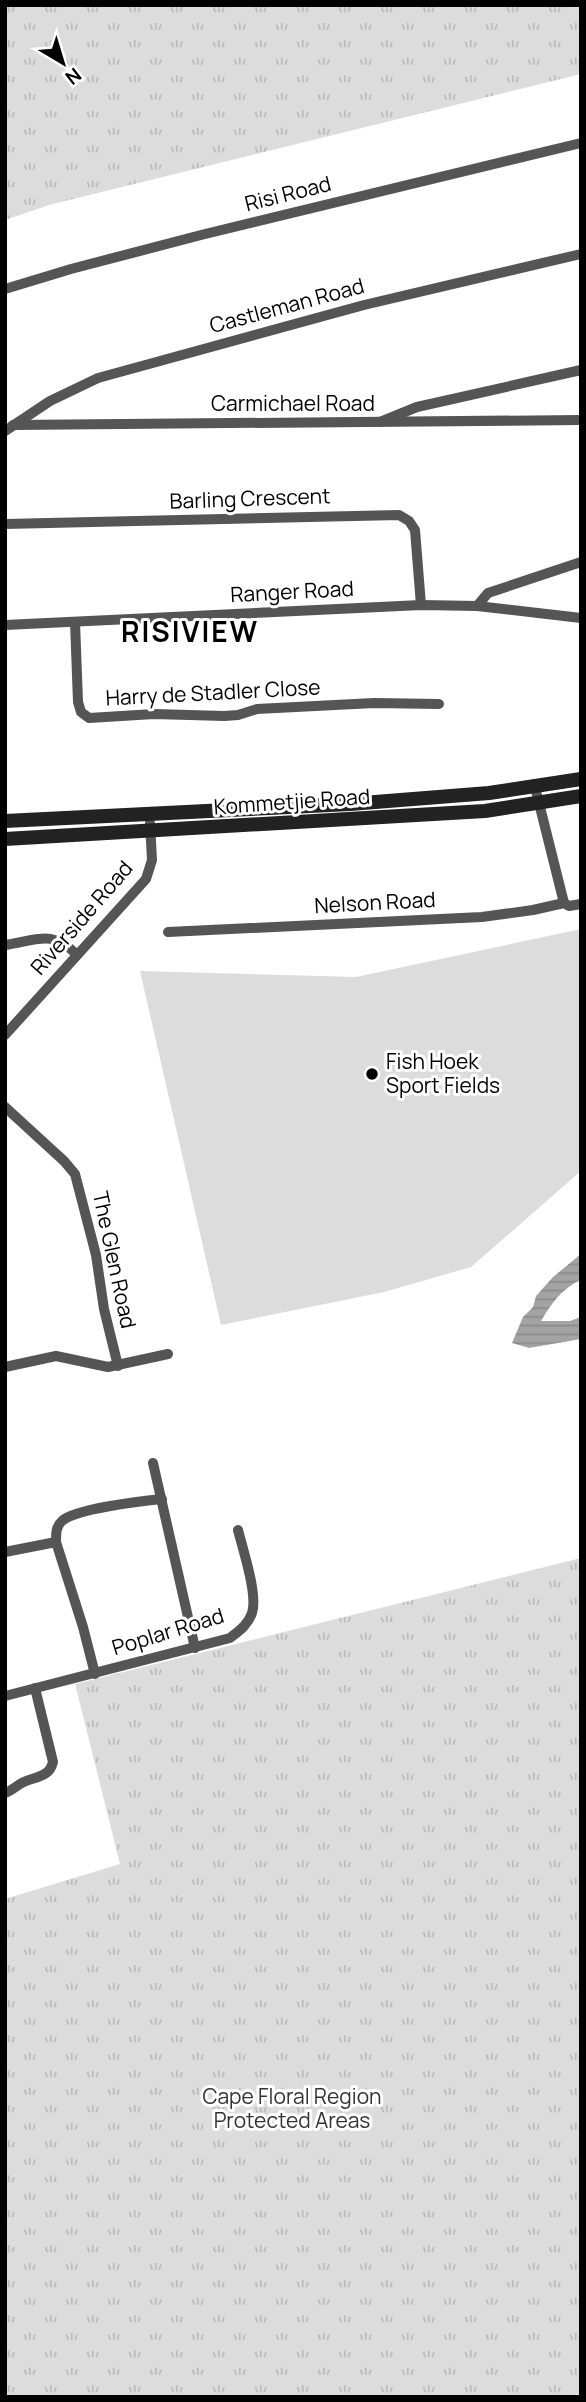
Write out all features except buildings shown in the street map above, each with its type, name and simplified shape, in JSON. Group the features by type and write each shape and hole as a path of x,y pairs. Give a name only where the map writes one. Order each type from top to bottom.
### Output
{"main road":[{"name":"Kommetjie Road","path":"5,821 350,804 473,795 581,779"},
{"name":"Kommetjie Road","path":"5,839 485,811 581,796"}],"street":[{"name":"Risi Road","path":"5,289 188,239 581,143"},
{"name":"Castleman Road","path":"8,427 50,401 98,378 364,305 581,254"},
{"path":"378,423 417,407 581,370"},
{"name":"Carmichael Road","path":"8,427 581,420"},
{"name":"Barling Crescent","path":"5,524 399,515 410,521 415,530 421,605"},
{"path":"477,606 488,593 581,562"},
{"name":"Ranger Road","path":"5,625 421,605 477,606 581,618"},
{"name":"Harry de Stadler Close","path":"75,622 78,702 81,712 89,718 154,714 223,716 257,709 374,703 439,704"},
{"path":"535,787 564,903"},
{"name":"Riverside Road","path":"5,1035 146,878 152,860 149,813"},
{"name":"Nelson Road","path":"169,932 482,917 564,903 581,904"},
{"path":"5,944 53,938 62,941 77,956"},
{"name":"The Glen Road","path":"5,1107 75,1174 96,1255 104,1309 118,1366"},
{"path":"5,1367 56,1356 101,1367 118,1366 169,1354"},
{"path":"153,1463 195,1648"},
{"path":"95,1674 56,1542 59,1523 72,1515 162,1499"},
{"name":"Poplar Road","path":"5,1696 229,1638 244,1627 253,1612 253,1596 238,1530"},
{"path":"5,1552 56,1542"},
{"path":"5,1793 46,1774 52,1767 35,1688"}],"green space":[{"path":"5,5 581,5 581,74 49,205 5,220"},
{"name":"Fish Hoek Sport Fields","path":"581,929 581,1171 471,1267 384,1292 221,1325 140,971 356,977"},
{"name":"Cape Floral Region Protected Areas","path":"581,1558 581,2397 5,2397 5,1899 120,1864 75,1684"}],"shaded area":[{"path":"581,1254 581,1280 558,1297 541,1321 570,1321 581,1317 581,1339 529,1348 512,1343 523,1317 533,1307 536,1296 553,1277"}],"place":[{"name":"Fish Hoek Sport Fields","path":"372,1074"}],"district":[{"name":"RISIVIEW","path":"190,632"}]}
